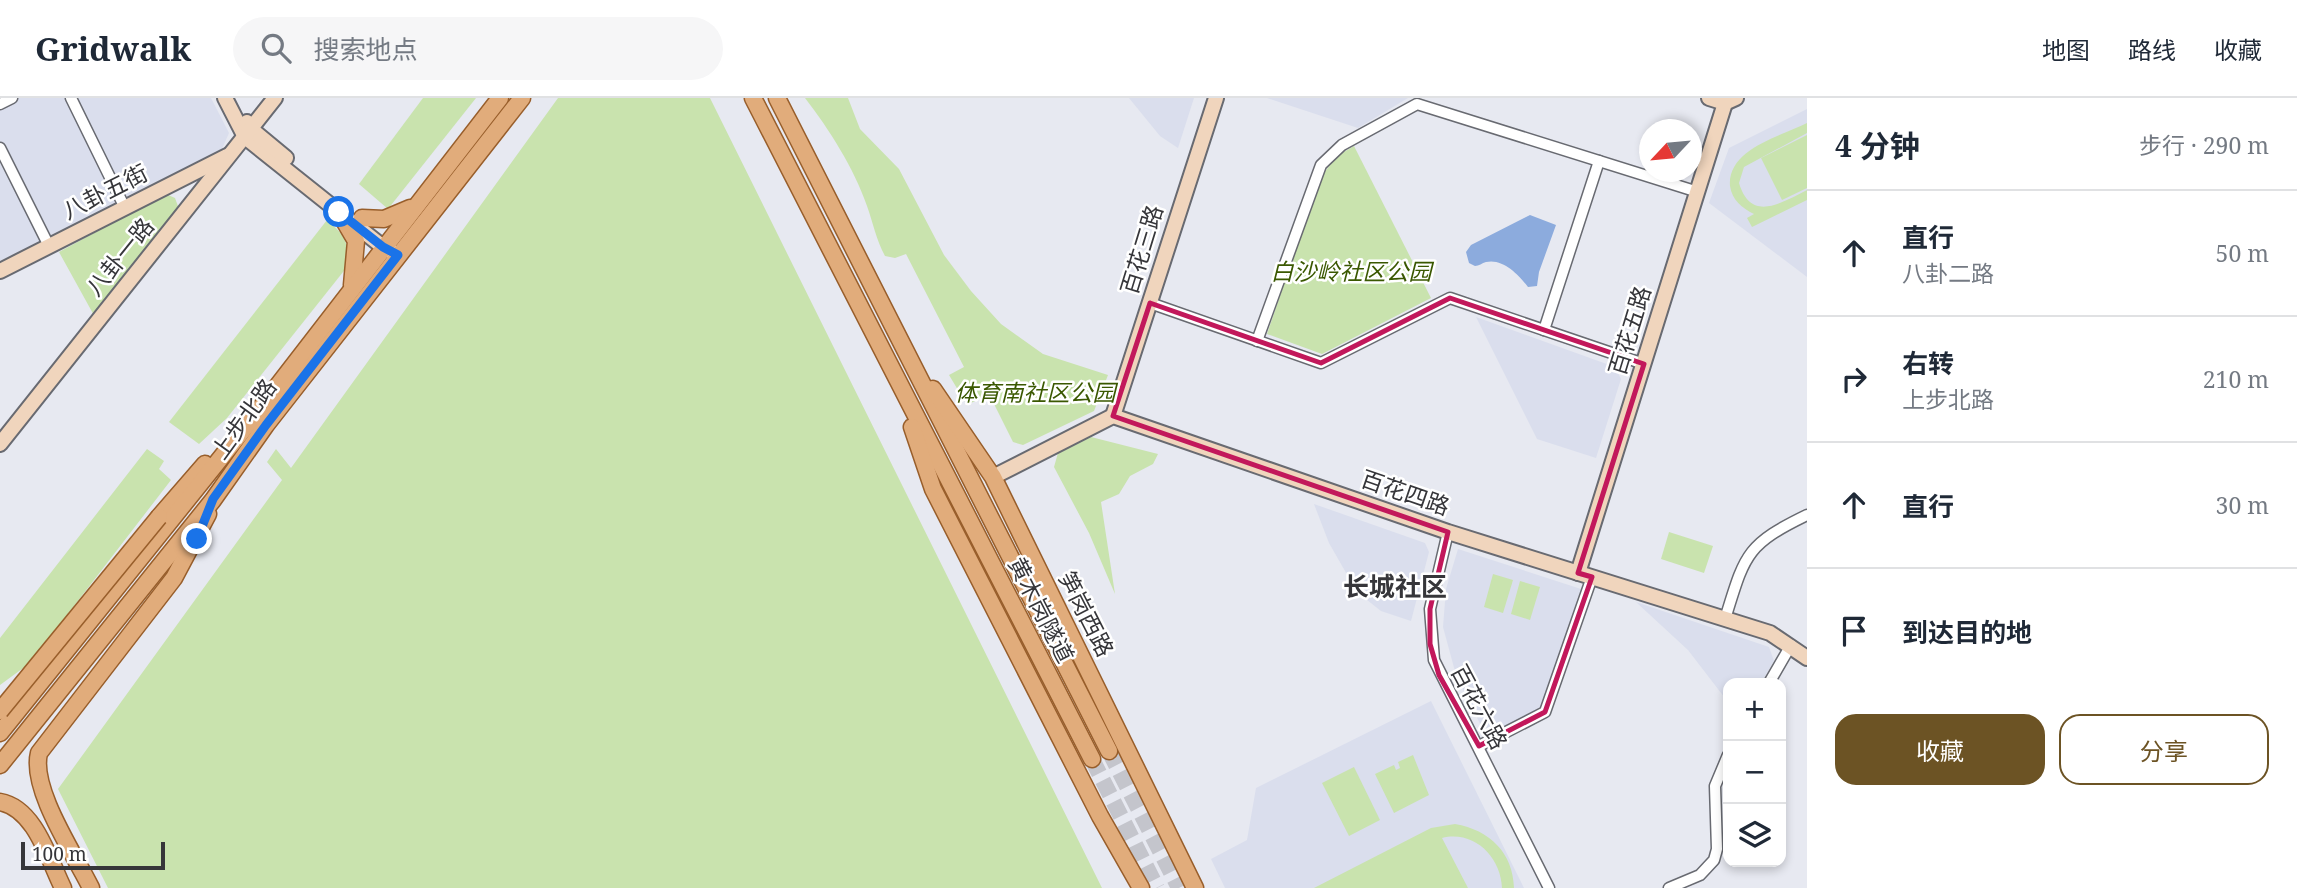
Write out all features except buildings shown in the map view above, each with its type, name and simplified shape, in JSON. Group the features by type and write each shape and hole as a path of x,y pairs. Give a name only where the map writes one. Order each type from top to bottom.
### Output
{"main road":[{"name":"上步北路","path":"0,733 248,424 500,98"},
{"name":"上步北路","path":"0,765 213,499 266,425 522,98"},
{"name":"笋岗西路","path":"777,98 967,472"},
{"path":"756,99 897,382 933,489 1100,816 1141,888"},
{"path":"362,219 384,219 418,203"},
{"path":"339,212 356,241 356,266 351,289"},
{"name":"笋岗西路","path":"917,373 932,387 993,477 1195,888"},
{"name":"黄木岗隧道","path":"897,382 1092,759"},
{"path":"0,711 195,473 248,424"},
{"name":"黄木岗隧道","path":"967,472 1109,751"},
{"path":"92,888 42,789 37,770 39,753 174,578 197,539 213,499"},
{"path":"0,802 15,807 27,818 63,888"}],"street":[{"path":"0,104 12,98"},
{"path":"71,98 125,208"},
{"path":"225,98 248,133 339,212 386,244"},
{"path":"235,98 248,133 362,219 398,255"},
{"name":"八卦一路","path":"0,444 275,98"},
{"name":"百花三路","path":"1113,416 1216,98"},
{"path":"1709,98 1731,101"},
{"path":"1257,341 1321,165 1349,140 1418,101 1698,192"},
{"name":"百花五路","path":"1585,575 1644,364 1698,192 1731,101"},
{"path":"0,148 49,246"},
{"name":"八卦五街","path":"0,271 230,154"},
{"path":"1544,330 1599,161"},
{"path":"167,186 181,193 187,209"},
{"path":"1150,303 1321,363 1450,299 1644,364"},
{"path":"993,477 1113,416"},
{"name":"百花四路","path":"1113,416 1448,532 1770,634 1791,645 1807,658"},
{"path":"1725,619 1744,562 1752,548 1767,535 1807,515"},
{"name":"百花六路","path":"1448,532 1431,600 1430,644 1439,675 1479,746 1549,888"},
{"path":"1479,746 1545,712 1585,575"},
{"path":"1772,678 1791,645"},
{"path":"0,702 33,694"},
{"path":"1669,888 1700,875 1714,860 1717,849 1714,810 1716,786 1723,768"}],"highlighted area":[{"path":"1450,298 1644,364 1578,573 1592,577 1545,712 1479,746 1439,675 1430,644 1430,609 1448,532 1113,416 1150,303 1321,363"}],"shaded area":[{"path":"0,98 211,98 229,133 221,151 0,261"},
{"path":"1129,98 1194,98 1178,148 1160,136"},
{"path":"1267,98 1408,98 1358,128"},
{"path":"1807,109 1807,277 1709,203 1729,148"},
{"path":"1476,317 1615,367 1621,379 1596,458 1537,439"},
{"path":"1314,504 1425,543 1429,552 1411,621 1381,611 1357,592 1329,543"},
{"path":"1458,549 1581,589 1542,711 1487,738 1456,675 1443,627 1446,589"},
{"path":"1636,602 1769,647 1774,661 1764,678 1723,678 1723,696 1688,650"},
{"path":"1431,701 1524,888 1225,888 1211,859 1247,840 1256,788"}],"green space":[{"path":"423,98 476,98 388,209 359,184"},
{"path":"558,98 710,98 1102,888 108,888 58,789 282,480 267,462 276,449 291,468"},
{"name":"体育南社区公园","path":"805,98 848,98 860,129 899,169 944,255 971,291 1001,324 1043,354 1108,375 1094,411 1023,445 1013,442 989,394 967,405 949,375 964,367 906,254 895,258 885,256 848,163"},
{"path":"1807,123 1807,133 1744,167 1739,183 1744,195 1751,203 1759,206 1777,204 1807,190 1807,200 1752,227 1747,218 1754,214 1738,203 1733,195 1730,186 1731,173 1746,153"},
{"path":"1807,135 1807,188 1782,200 1761,158"},
{"name":"白沙岭社区公园","path":"1354,146 1431,298 1322,354 1267,334 1320,178 1337,156"},
{"path":"166,194 175,198 179,209 131,267 96,319 59,252"},
{"path":"327,220 345,240 347,267 227,418 199,444 169,422"},
{"path":"1091,437 1158,454 1153,464 1130,476 1119,494 1101,502 1115,594 1089,533 1054,467 1058,453"},
{"path":"147,449 164,461 159,469 171,480 30,663 0,685 0,638"},
{"path":"1669,532 1713,546 1704,573 1661,559"},
{"path":"1493,574 1513,580 1503,613 1484,607"},
{"path":"1520,581 1540,587 1530,620 1511,614"},
{"path":"1413,755 1429,795 1394,813 1375,774 1394,765 1396,770 1400,768 1398,762"},
{"path":"1354,767 1380,820 1349,836 1322,783"},
{"path":"1455,824 1479,832 1497,845 1509,864 1514,888 1502,888 1497,866 1484,848 1465,838 1454,837 1442,838 1468,888 1314,888 1431,828"}],"water":[{"path":"1530,215 1556,225 1539,272 1537,286 1528,287 1504,265 1492,261 1475,266 1469,263 1466,252 1471,245"}],"tunnel":[{"path":"1109,751 1179,888"},
{"path":"1092,759 1157,888"}],"district":[{"name":"长城社区","path":"1395,587"}],"route":[{"path":"197,539 213,499 266,425 398,255 383,247 339,212"}]}
